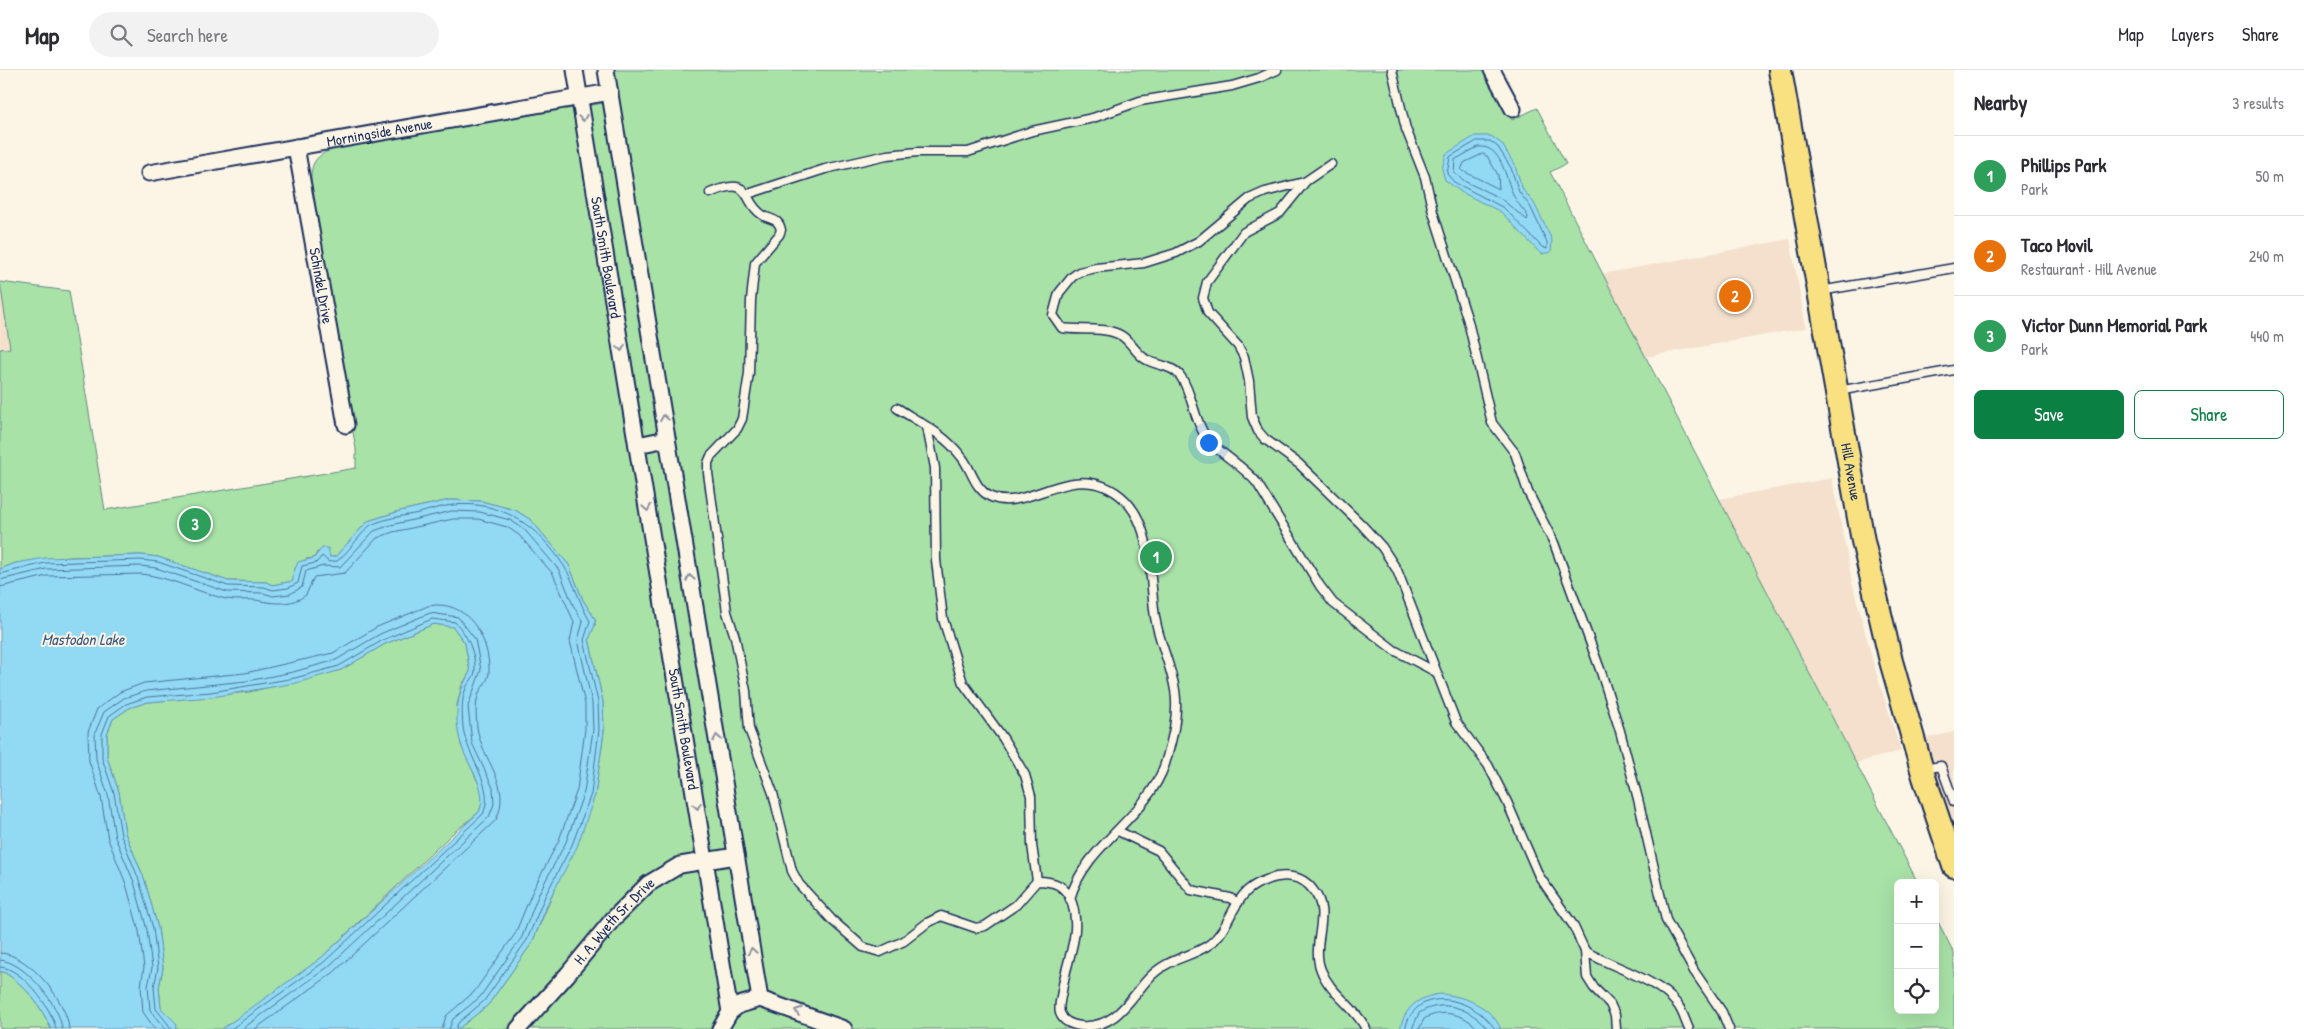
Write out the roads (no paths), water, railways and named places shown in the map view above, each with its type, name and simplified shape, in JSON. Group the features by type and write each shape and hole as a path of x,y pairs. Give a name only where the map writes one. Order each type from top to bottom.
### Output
{"main road":[{"name":"Hill Avenue","path":"1780,70 1865,550 1891,661 1922,770 1954,866"}],"street":[{"name":"South Smith Boulevard","path":"575,70 730,1012"},
{"name":"South Smith Boulevard","path":"606,70 760,999"},
{"path":"1492,70 1513,109"},
{"name":"Morningside Avenue","path":"148,174 610,92"},
{"name":"Schindel Drive","path":"296,147 346,425"},
{"path":"637,445 667,439"},
{"name":"H. A. Wyeth Sr. Drive","path":"518,1029 567,975 613,919 648,884 680,865 736,856"},
{"path":"720,1029 730,1012 739,1005 760,999 844,1029"}],"lane":[{"path":"748,194 825,169 887,155 918,152 968,152 1032,131 1093,118 1140,101 1232,86 1259,78 1277,70"},
{"path":"1392,70 1406,129 1425,177 1433,212 1468,321 1492,423 1514,453 1528,492 1554,543 1601,672 1620,731 1638,799 1666,920 1689,964 1722,1012 1728,1029"},
{"path":"1331,164 1297,185 1266,192 1249,199 1215,229 1182,251 1137,264 1096,268 1079,272 1068,281 1059,293 1053,315 1062,328 1118,334 1129,341 1144,359 1168,367 1180,375 1196,418 1205,435 1220,451 1244,468 1257,483 1327,596 1349,617 1394,650 1436,672"},
{"path":"1306,181 1280,213 1244,232 1207,282 1203,298 1212,318 1238,346 1244,357 1249,381 1252,417 1258,431 1265,439 1316,480 1382,547 1397,570 1456,722 1488,765 1507,802 1539,876 1573,925 1585,951 1587,977 1613,1009 1616,1029"},
{"path":"710,193 734,187 740,188 748,194 759,211 777,221 781,230 780,235 755,263 749,373 742,420 734,434 711,456 708,464 708,473 727,612 735,637 746,691 749,729 773,793 792,871 799,884 832,920 863,947 880,952 904,941 927,923 941,916 976,928 985,926 1016,905 1037,881 1050,881 1060,885 1070,899 1077,930 1063,978 1060,1014 1064,1020 1082,1026 1102,1024 1112,1020 1156,970 1176,958 1209,944 1223,930 1238,902 1246,892 1261,882 1274,878 1286,876 1298,878 1308,884 1321,901 1322,908 1317,946 1319,967 1330,986 1356,1011 1366,1029"},
{"path":"1819,291 1954,268"},
{"path":"1837,391 1954,370"},
{"path":"897,408 942,437 961,455 978,488 990,496 1012,500 1062,484 1074,482 1098,484 1109,489 1125,502 1142,527 1149,556 1155,618 1175,690 1175,723 1160,777 1152,790 1086,866 1073,888 1070,899"},
{"path":"927,427 935,468 936,560 943,619 963,682 1026,776 1031,796 1032,846 1037,881"},
{"path":"1922,770 1941,766 1954,802"},
{"path":"1118,830 1159,850 1191,890 1230,898 1238,902"},
{"path":"1585,951 1665,992 1678,1004 1689,1029"}],"water":[{"path":"1475,136 1491,136 1502,144 1515,166 1523,190 1534,203 1552,240 1551,252 1541,254 1501,212 1461,192 1445,180 1442,169 1446,154"},
{"name":"Mastodon Lake","path":"450,500 481,501 515,510 531,520 569,565 583,600 595,619 595,625 589,639 603,702 604,731 595,795 577,847 550,898 532,943 488,1005 458,1029 222,1029 321,958 479,812 482,795 480,787 465,755 457,727 459,699 470,672 465,643 453,627 434,624 385,644 341,670 296,683 212,697 148,702 129,708 113,719 107,734 107,757 119,792 125,833 144,878 158,928 163,968 159,987 161,1008 177,1024 176,1029 51,1029 37,1004 26,990 4,972 0,972 0,569 16,563 45,558 141,555 158,557 228,581 266,582 272,585 293,581 293,574 298,562 314,558 322,548 328,548 330,557 335,557 368,521 400,511"},
{"path":"1440,994 1458,997 1475,1003 1490,1014 1501,1029 1400,1029 1405,1015 1414,1004 1432,995"}],"place":[{"name":"Taco Movil","path":"1735,296"},
{"name":"Victor Dunn Memorial Park","path":"195,524"},
{"name":"Phillips Park","path":"1156,557"}]}
